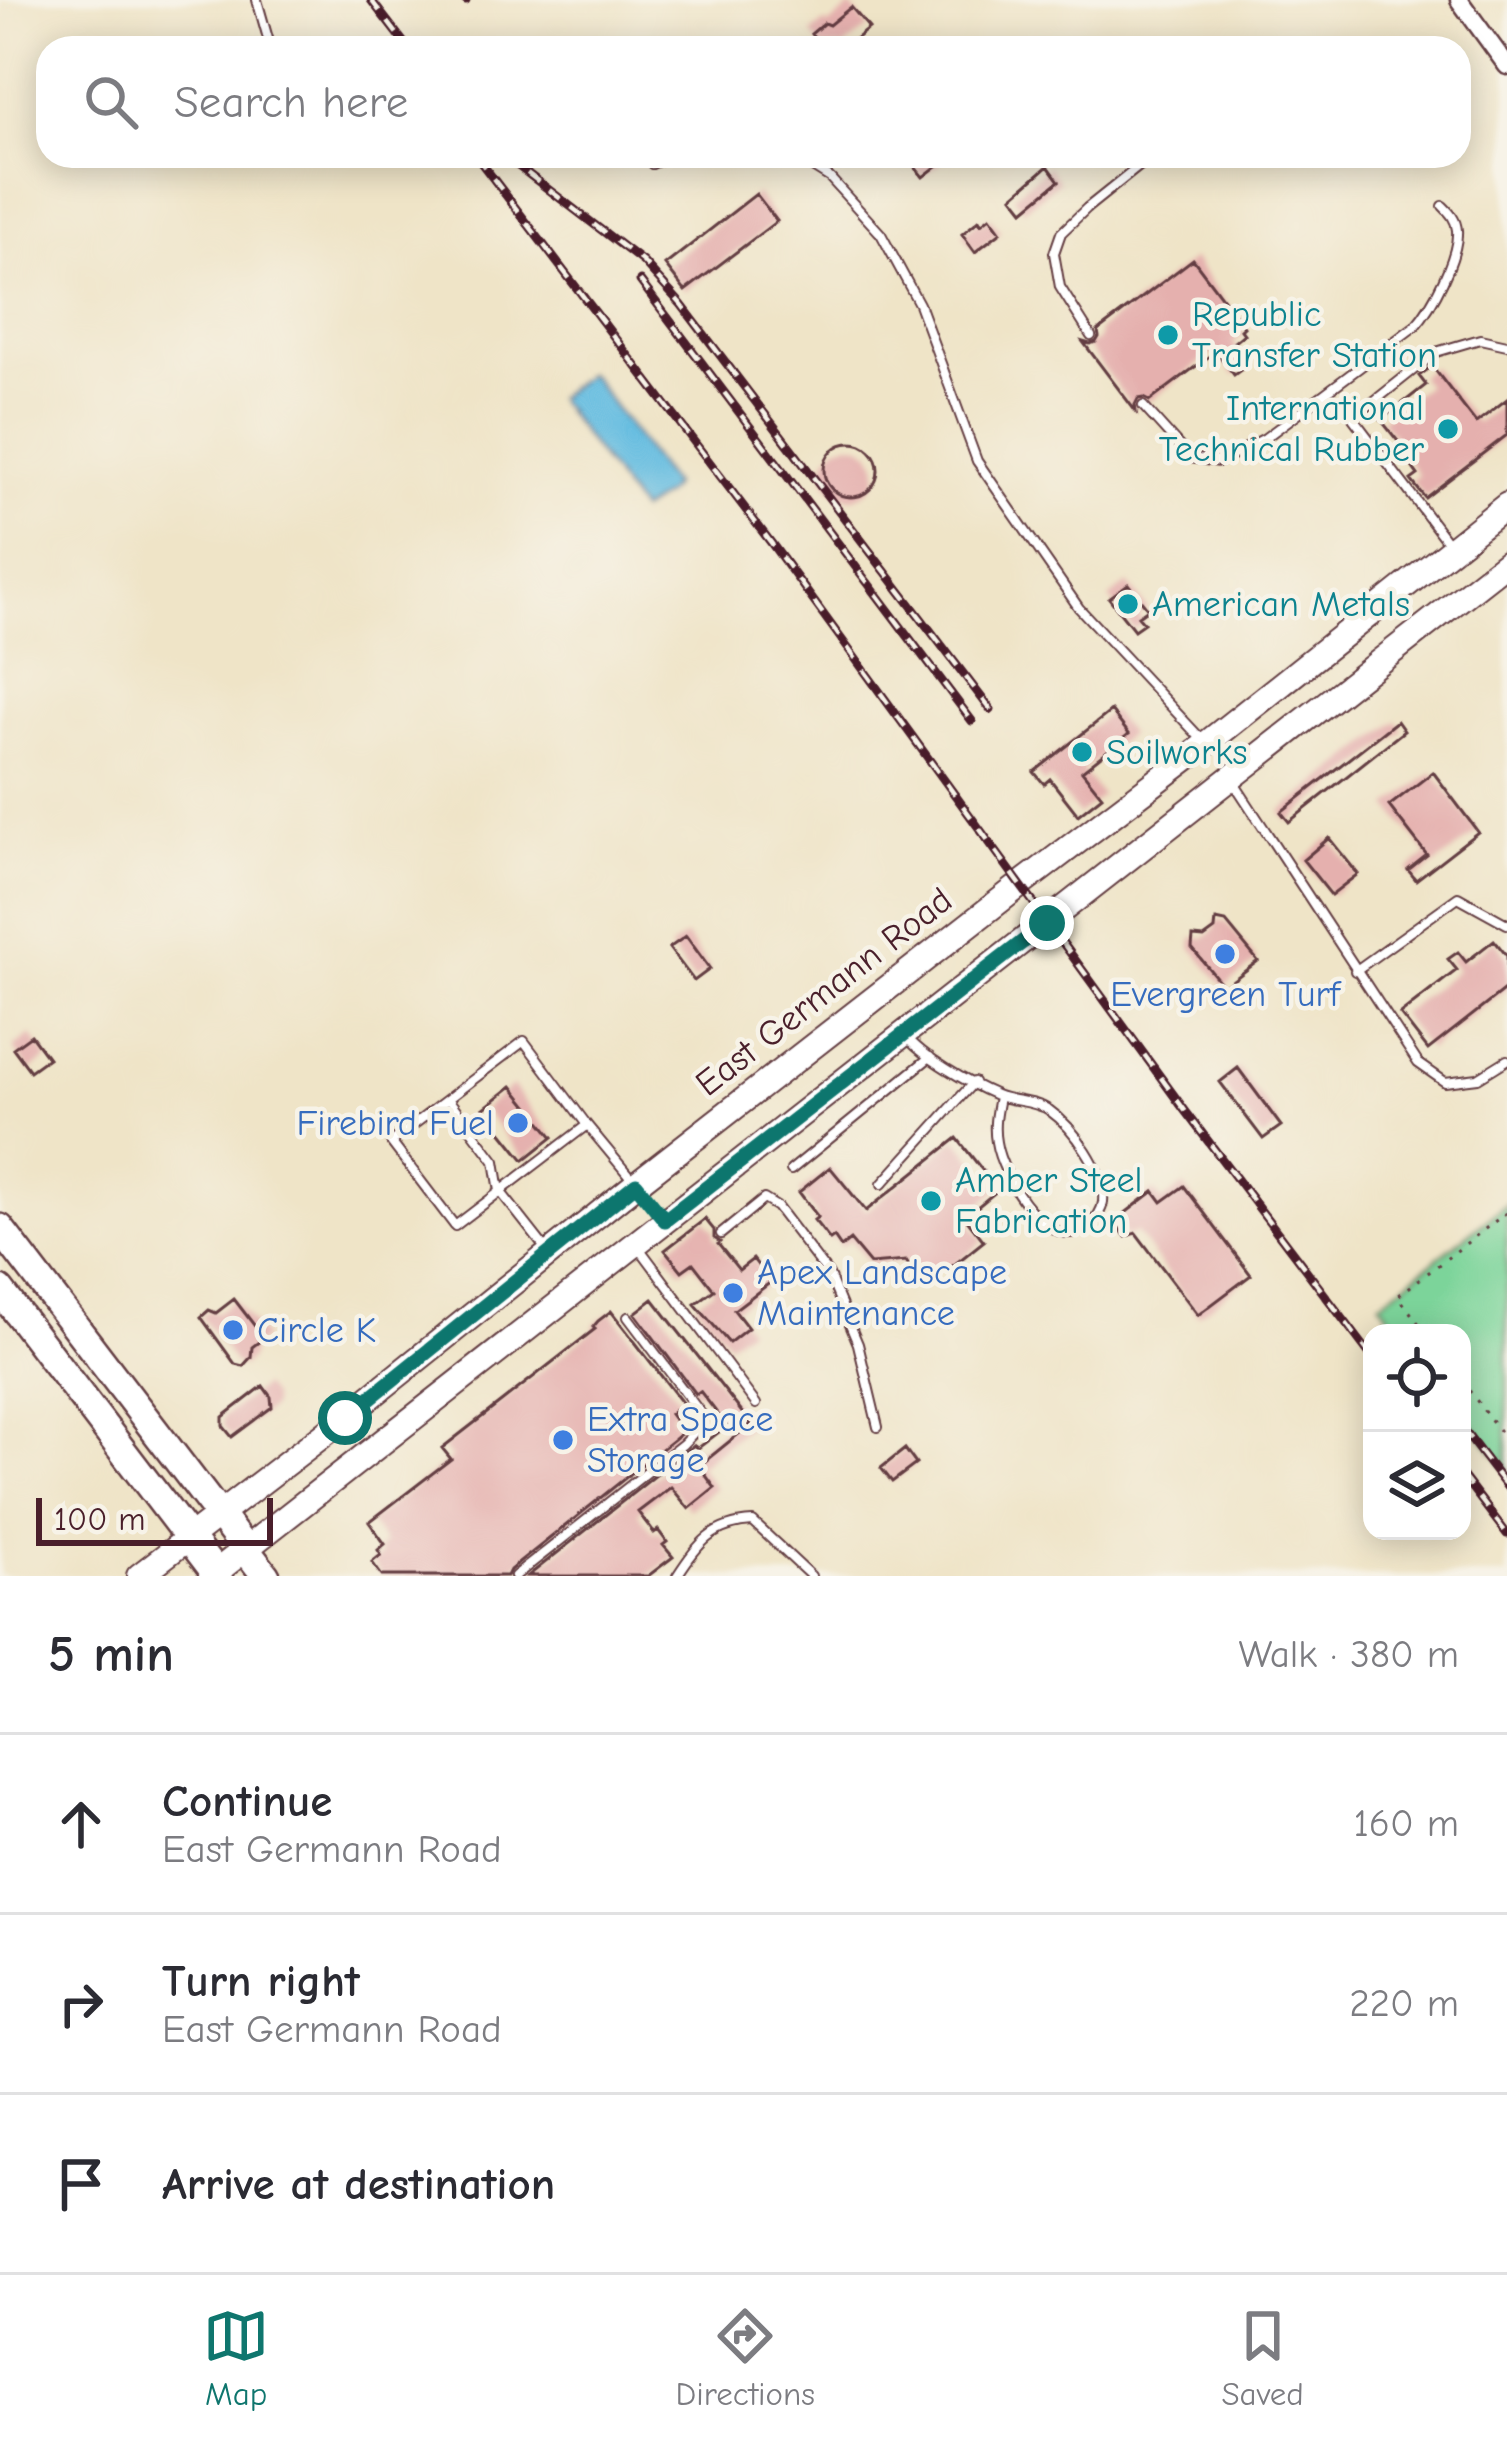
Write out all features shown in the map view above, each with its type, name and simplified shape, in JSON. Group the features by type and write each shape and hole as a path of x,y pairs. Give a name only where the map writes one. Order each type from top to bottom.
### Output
{"main road":[{"name":"East Germann Road","path":"139,1576 1507,505"},
{"path":"0,1290 215,1575 1507,562"},
{"path":"1206,744 1231,778"},
{"path":"875,998 904,1034"},
{"path":"706,1130 736,1165"},
{"path":"636,1184 665,1220"},
{"path":"0,1228 266,1576"}],"street":[{"path":"1459,0 1507,66"}],"lane":[{"path":"257,0 266,36"},
{"path":"814,168 830,178 881,234 919,304 977,461 1079,608 1206,744"},
{"path":"1091,336 1060,287 1054,253 1061,233 1137,168"},
{"path":"1143,406 1190,458 1220,462 1265,438 1426,314 1457,236 1456,224 1443,206"},
{"path":"1452,548 1352,418 1436,352 1480,339 1507,345"},
{"path":"1231,778 1418,1063 1445,1082 1478,1078 1507,1060"},
{"path":"1355,971 1458,897 1507,924"},
{"path":"904,1034 918,1051 999,1097 1047,1109 1067,1126 1098,1168 1103,1203 1084,1230 1071,1235 1056,1231 1020,1199 996,1147 994,1120 999,1097"},
{"path":"587,1125 454,1226 391,1142 524,1041 636,1184"},
{"path":"790,1170 930,1057"},
{"path":"882,1184 974,1082"},
{"path":"448,1099 496,1161 500,1191 549,1253"},
{"path":"721,1234 764,1199 777,1207 841,1298 858,1343 878,1427"},
{"path":"636,1243 756,1404"},
{"path":"515,1576 701,1425 702,1415 628,1317"},
{"path":"677,1576 707,1537 729,1523 753,1522 811,1576"}],"path":[{"path":"1419,1324 1398,1296 1507,1212"},
{"path":"1471,1393 1507,1441"}],"green space":[{"path":"1507,1204 1507,1470 1471,1423 1471,1324 1396,1324 1380,1303"}],"water":[{"path":"587,374 672,485 640,511 556,398"}],"building":[{"path":"851,7 869,28 859,36 811,34 824,23 829,25"},
{"path":"1046,168 1059,181 1024,210 1013,196"},
{"path":"756,194 777,221 685,291 665,265"},
{"path":"990,217 1001,232 975,252 962,234"},
{"name":"Republic Transfer Station","path":"1193,259 1244,327 1244,334 1233,343 1249,364 1234,375 1216,351 1150,401 1138,399 1136,412 1083,342 1096,342 1098,331"},
{"name":"International Technical Rubber","path":"1432,366 1476,423 1507,399 1507,435 1425,498 1411,480 1418,475 1405,457 1409,455 1381,420 1426,385 1419,376"},
{"path":"851,443 870,451 878,470 870,489 851,497 832,489 824,470 832,451"},
{"name":"American Metals","path":"1128,584 1148,609 1138,616 1144,623 1134,630 1109,598"},
{"name":"Soilworks","path":"1111,711 1129,734 1082,771 1102,796 1078,815 1050,779 1044,784 1034,772"},
{"path":"1397,721 1404,731 1289,822 1281,812"},
{"path":"1433,772 1478,832 1416,880 1408,870 1427,855 1389,806"},
{"path":"1329,838 1358,874 1331,895 1303,860"},
{"name":"Evergreen Turf","path":"1216,920 1226,922 1258,961 1224,987 1192,948 1193,937 1204,938 1215,930"},
{"path":"686,936 710,969 694,981 669,948"},
{"path":"1494,940 1507,956 1507,988 1428,1050 1400,1014 1457,970 1448,959 1458,952 1466,962"},
{"path":"31,1035 48,1058 30,1071 13,1048"},
{"path":"1238,1068 1281,1126 1263,1139 1220,1082"},
{"name":"Firebird Fuel","path":"512,1086 553,1137 524,1160 483,1109"},
{"name":"Amber Steel Fabrication","path":"957,1138 998,1190 965,1217 984,1241 950,1268 912,1270 906,1261 870,1264 850,1240 841,1247 834,1237 830,1240 799,1192 830,1167 866,1211"},
{"path":"1184,1186 1251,1275 1198,1315 1136,1233 1126,1237 1117,1225 1122,1221 1119,1218 1154,1191 1162,1202"},
{"path":"705,1219 739,1270 753,1259 771,1282 734,1310 748,1328 729,1343 695,1304 714,1290 693,1263 682,1271 665,1250"},
{"name":"Circle K","path":"234,1299 264,1338 252,1347 243,1366 235,1364 201,1317 209,1310 216,1313"},
{"path":"653,1299 751,1424 699,1466 715,1488 689,1509 671,1487 638,1512 654,1533 658,1530 673,1557 648,1576 528,1576 694,1445 697,1449 727,1426 700,1391 696,1394 635,1313"},
{"name":"Extra Space Storage","path":"611,1311 683,1404 670,1414 683,1432 507,1576 382,1576 372,1562 385,1544 369,1522 451,1459 442,1448 595,1329"},
{"name":"Circle K","path":"263,1386 272,1407 232,1437 223,1426 223,1417"},
{"path":"905,1449 916,1464 892,1482 881,1468"}],"railway":[{"path":"371,0 399,36"},
{"path":"485,168 772,544 1186,1112 1363,1345"},
{"path":"521,168 643,262 681,304 991,710"},
{"path":"640,281 972,721"},
{"path":"1465,1432 1507,1487"},
{"path":"1471,1487 1507,1534"}],"place":[{"name":"Republic Transfer Station","path":"1168,335"},
{"name":"International Technical Rubber","path":"1448,429"},
{"name":"American Metals","path":"1128,604"},
{"name":"Soilworks","path":"1082,752"},
{"name":"Evergreen Turf","path":"1225,954"},
{"name":"Firebird Fuel","path":"518,1123"},
{"name":"Amber Steel Fabrication","path":"931,1201"},
{"name":"Apex Landscape Maintenance","path":"733,1293"},
{"name":"Circle K","path":"233,1330"},
{"name":"Extra Space Storage","path":"563,1440"}],"route":[{"path":"345,1418 636,1184 665,1220 1047,923"}]}
